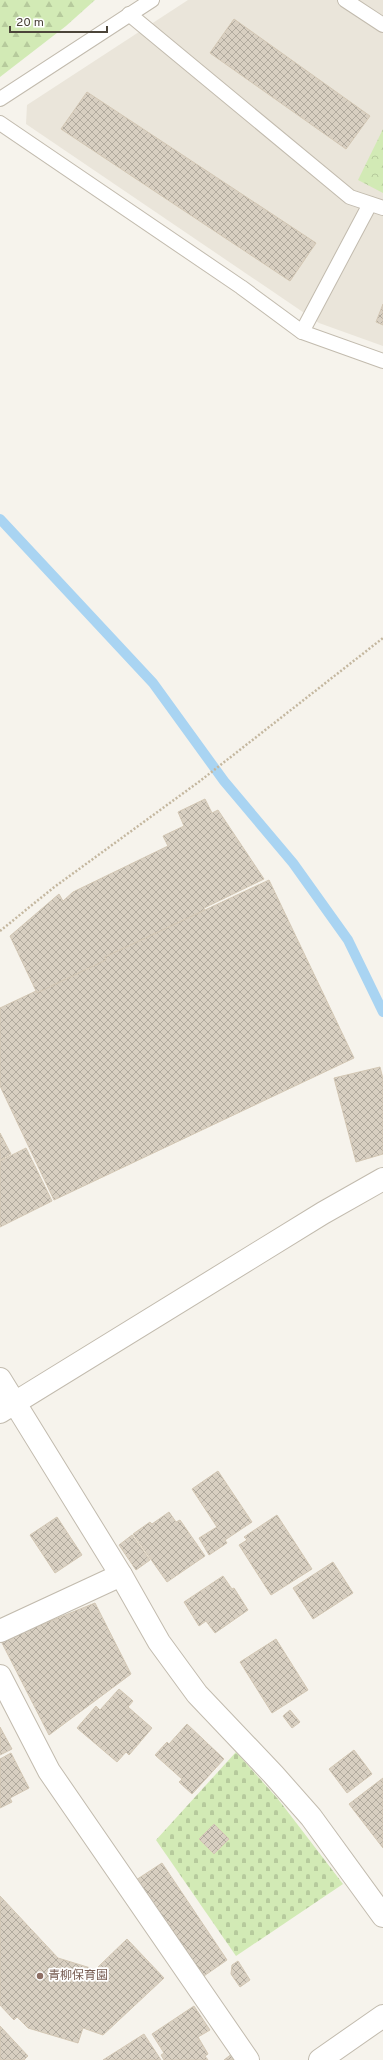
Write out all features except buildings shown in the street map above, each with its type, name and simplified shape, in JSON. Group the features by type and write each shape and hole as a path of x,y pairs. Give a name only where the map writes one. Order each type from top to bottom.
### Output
{"street":[{"path":"7,1408 322,1212 383,1179"},
{"path":"0,1379 7,1408 121,1576 159,1642 197,1694 273,1774 311,1817 383,1916"},
{"path":"0,1631 121,1576"},
{"path":"0,1676 49,1771 248,2060"},
{"path":"320,2060 383,2016"}],"lane":[{"path":"0,99 152,0"},
{"path":"345,0 383,25"},
{"path":"129,14 350,197 377,206 302,332"},
{"path":"0,123 241,286 302,332 383,361"}],"path":[{"path":"0,931 53,888 238,752 383,638"}],"shaded area":[{"path":"188,0 383,0 383,346 319,323 26,124 27,105"}],"green space":[{"path":"0,0 95,0 66,26 0,77"},
{"path":"383,129 383,193 358,180"},
{"path":"236,1752 278,1799 343,1884 236,1956 156,1840"}],"waterway":[{"path":"0,519 153,683 224,781 293,863 348,940 383,1012"}],"place":[{"name":"青柳保育園","path":"40,1976"}]}
